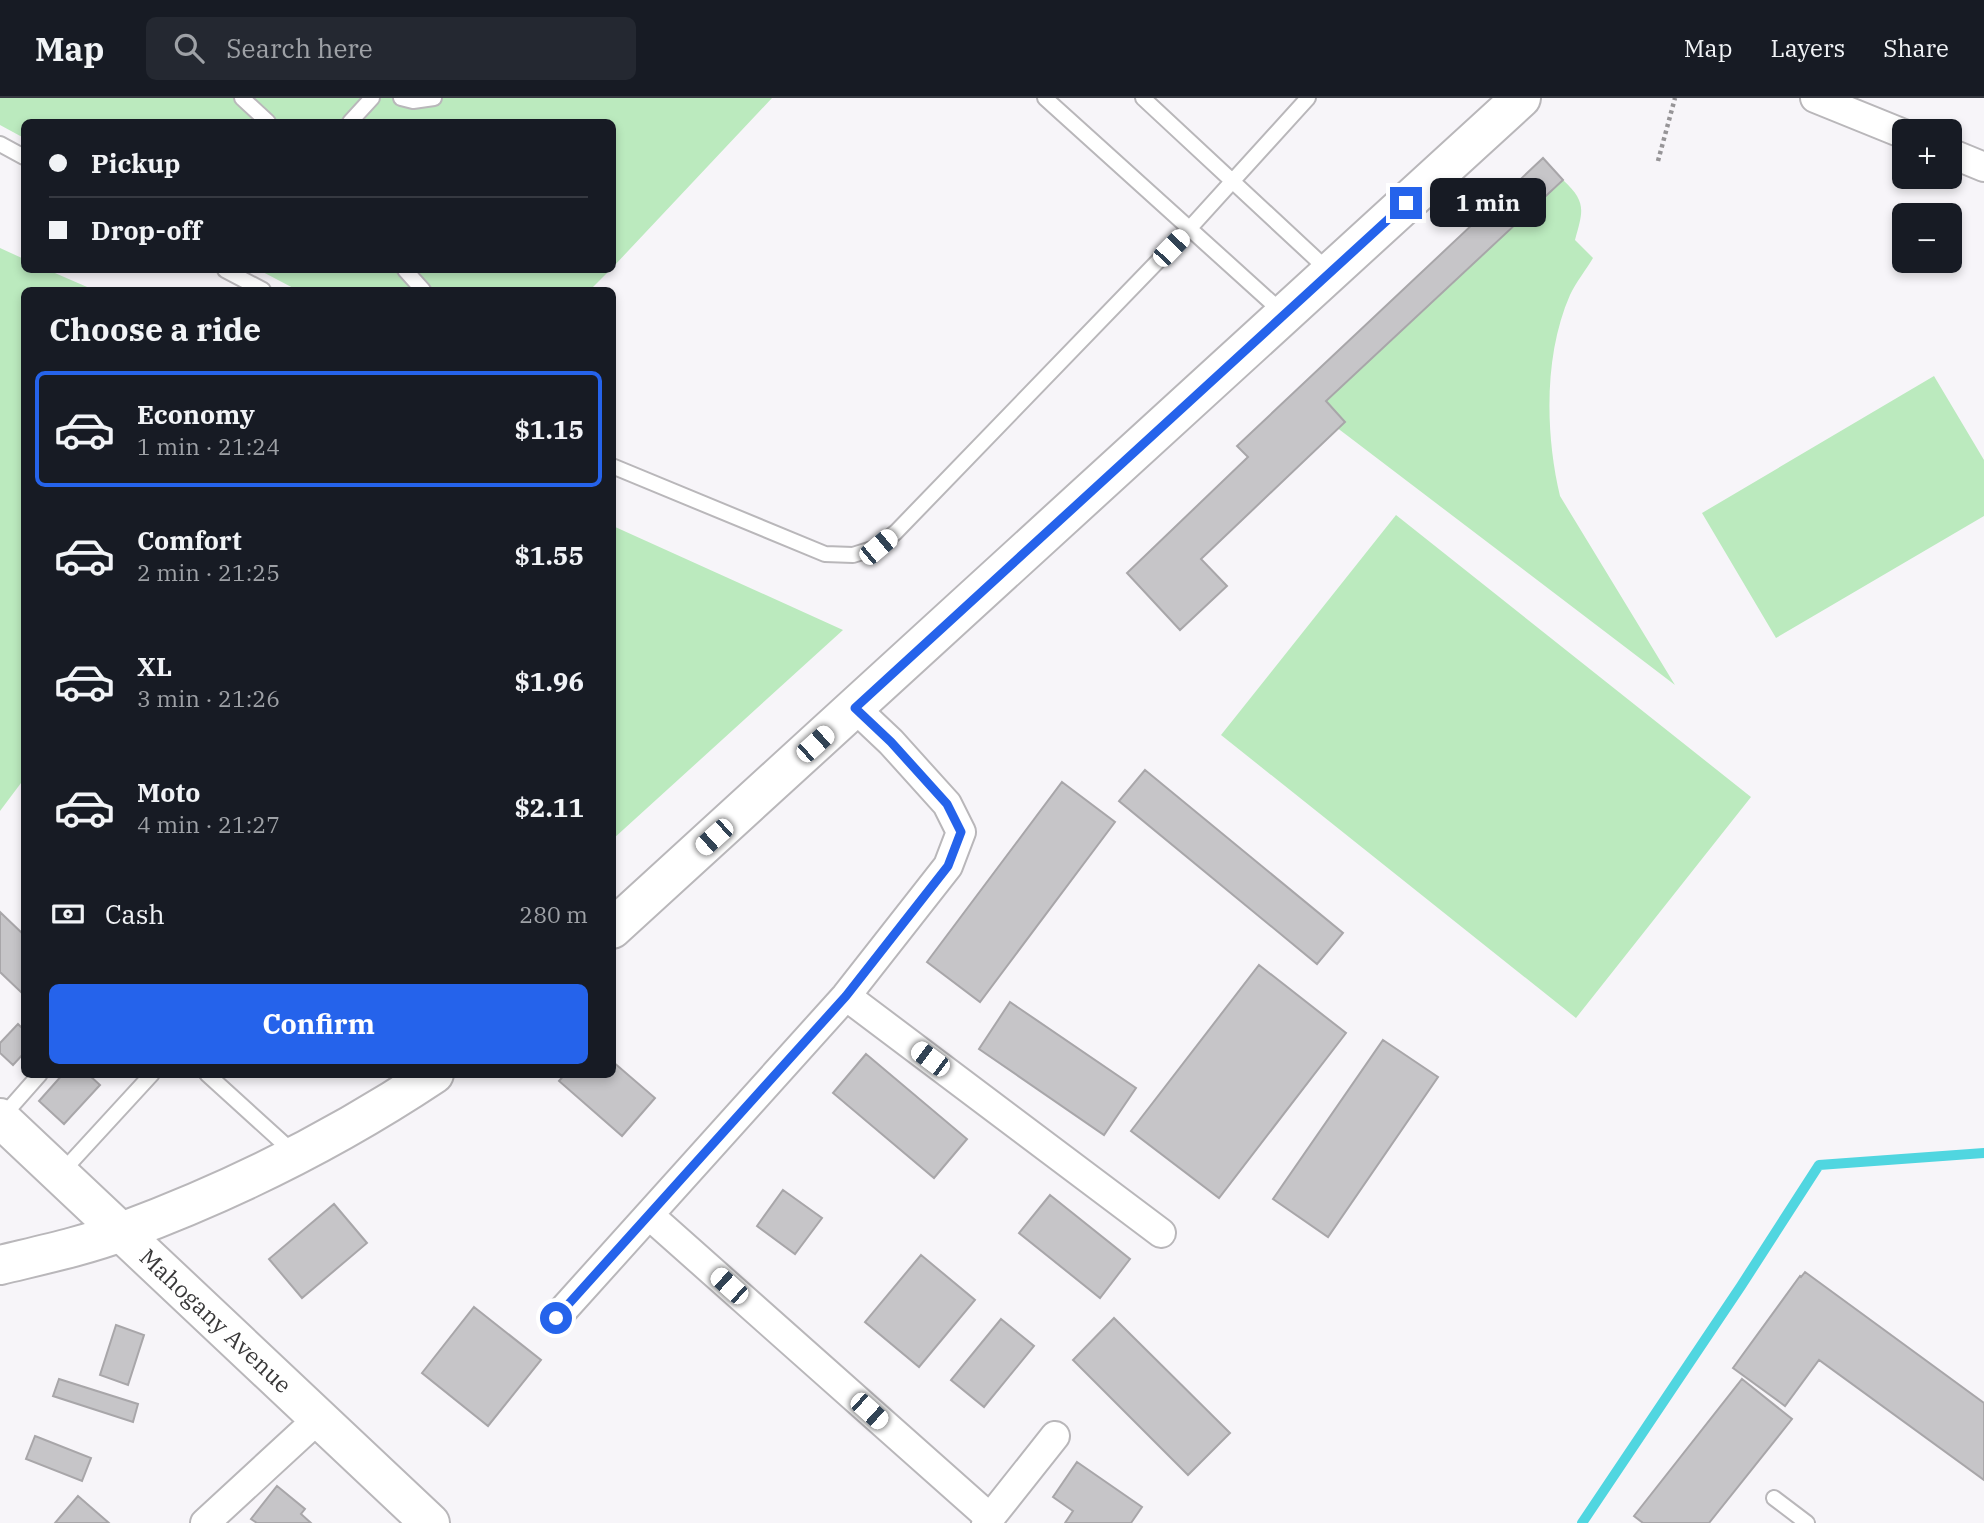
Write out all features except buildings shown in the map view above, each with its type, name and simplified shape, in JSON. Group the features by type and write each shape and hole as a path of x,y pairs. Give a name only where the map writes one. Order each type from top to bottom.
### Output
{"main road":[{"path":"616,925 1521,98"},
{"path":"0,1265 122,1232 214,1195 297,1155 428,1078"},
{"name":"Mahogany Avenue","path":"0,1118 430,1523"}],"street":[{"path":"1815,98 1892,129"},
{"path":"1962,158 1984,167"},
{"path":"556,1318 846,996 948,866 961,832 947,804 891,742 855,708"},
{"path":"846,996 1161,1233"},
{"path":"649,1215 988,1520 1055,1436"},
{"path":"205,1523 318,1418"}],"lane":[{"path":"242,98 265,119"},
{"path":"353,119 372,98"},
{"path":"401,98 413,101 434,98"},
{"path":"1045,98 1284,314"},
{"path":"1143,98 1330,272"},
{"path":"616,468 825,554 853,555 878,547 896,532 1189,229 1308,98"},
{"path":"0,144 21,155"},
{"path":"231,273 257,287"},
{"path":"408,273 420,287"},
{"path":"0,1118 36,1078"},
{"path":"60,1174 148,1078"},
{"path":"210,1078 297,1155"},
{"path":"1774,1498 1807,1523"}],"path":[{"path":"1658,160 1675,98"}],"green space":[{"path":"0,98 772,98 616,264 616,119 21,119 21,136 0,125"},
{"path":"1563,180 1576,195 1581,207 1575,240 1593,258 1575,285 1561,318 1551,368 1550,420 1560,496 1675,685 1315,411"},
{"path":"0,248 21,258 21,273 55,273 87,287 21,287 21,783 0,811"},
{"path":"265,273 607,273 593,287 291,287"},
{"path":"1934,376 1984,460 1984,516 1776,638 1702,513"},
{"path":"1396,515 1751,797 1576,1018 1221,735"},
{"path":"616,527 843,630 616,836"}],"waterway":[{"path":"1582,1523 1819,1165 1984,1153"}],"route":[{"path":"556,1318 846,996 948,866 961,832 947,804 891,742 855,708 1406,203"}]}
